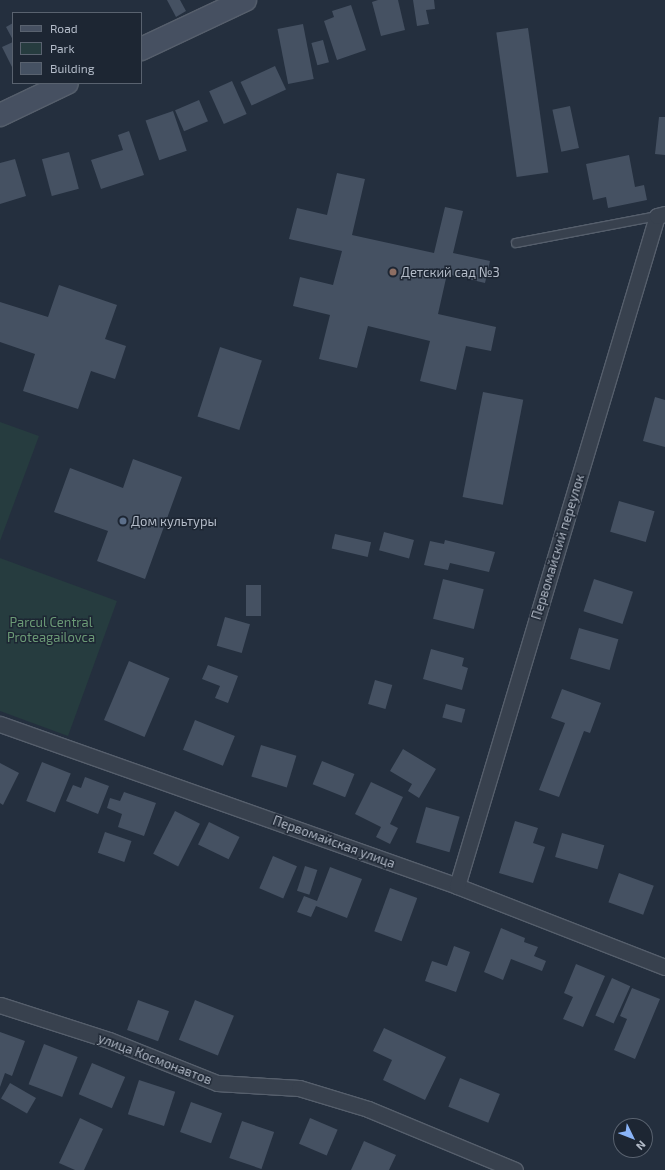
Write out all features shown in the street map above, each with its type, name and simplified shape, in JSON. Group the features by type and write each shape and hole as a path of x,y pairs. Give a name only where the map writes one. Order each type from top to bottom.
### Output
{"street":[{"path":"142,49 245,0"},
{"path":"0,114 66,84"},
{"name":"Первомайский переулок","path":"456,886 661,215"},
{"name":"Первомайская улица","path":"0,724 456,886 665,967"},
{"name":"улица Космонавтов","path":"0,1005 109,1040 217,1083 299,1088 368,1109 515,1170"}],"lane":[{"path":"516,243 661,215"}],"green space":[{"path":"0,422 39,436 0,541"},
{"name":"Parcul Central Proteagailovca","path":"0,558 117,601 68,736 0,711"}],"building":[{"path":"167,0 180,0 186,11 176,17"},
{"path":"378,0 398,0 405,30 381,36 372,2"},
{"path":"413,0 434,0 435,9 426,10 429,24 417,26"},
{"path":"351,5 366,50 337,60 324,21 334,17 332,11"},
{"path":"12,24 12,38 6,27"},
{"path":"303,24 314,79 288,84 277,29"},
{"path":"528,28 548,173 517,177 496,32"},
{"path":"323,40 329,62 317,65 311,43"},
{"path":"12,42 12,67 2,47"},
{"path":"275,66 286,90 252,106 241,82"},
{"path":"232,81 247,114 224,124 209,91"},
{"path":"199,100 208,121 184,131 175,110"},
{"path":"570,106 579,148 561,152 552,110"},
{"path":"173,111 187,151 159,160 146,120"},
{"path":"659,117 665,117 665,155 655,154"},
{"path":"129,131 144,175 101,189 91,160 123,150 118,135"},
{"path":"69,152 79,189 52,196 42,159"},
{"path":"629,155 635,187 644,185 647,200 608,208 606,197 593,200 586,164"},
{"path":"15,159 26,196 0,204 0,163"},
{"path":"337,173 365,179 352,235 434,253 445,207 463,211 453,253 490,261 485,283 447,274 438,314 496,327 491,351 466,346 456,390 420,381 430,341 368,326 357,368 319,359 330,315 293,306 300,277 333,285 342,251 289,239 297,208 327,215"},
{"path":"59,285 117,305 105,339 126,346 115,379 91,371 78,409 23,391 35,354 0,342 0,302 48,317"},
{"path":"220,347 262,361 239,430 197,416"},
{"path":"483,392 523,400 503,505 463,497"},
{"path":"655,397 665,400 665,447 643,441"},
{"name":"Дом культуры","path":"133,459 182,477 145,579 97,561 108,531 54,512 70,468 123,488"},
{"path":"619,501 655,511 646,542 610,532"},
{"path":"384,532 414,540 409,558 379,550"},
{"path":"335,534 371,542 368,557 332,549"},
{"path":"445,540 495,552 489,572 450,563 448,570 424,565 430,541 444,544"},
{"path":"443,579 484,589 474,629 433,619"},
{"path":"594,579 633,592 622,624 583,611"},
{"path":"246,585 261,585 261,616 246,616"},
{"path":"225,617 250,624 242,653 217,646"},
{"path":"579,628 618,639 610,670 570,659"},
{"path":"431,649 464,658 462,666 468,668 462,690 423,679"},
{"path":"129,661 170,678 144,737 104,720"},
{"path":"208,665 238,676 228,703 215,698 220,686 202,679"},
{"path":"375,680 392,685 385,709 368,704"},
{"path":"562,689 601,703 590,733 584,731 559,797 539,790 565,723 551,718"},
{"path":"446,704 465,709 462,723 442,718"},
{"path":"195,720 235,736 223,766 183,750"},
{"path":"261,745 296,756 287,787 251,777"},
{"path":"403,749 436,769 419,798 408,791 412,784 390,771"},
{"path":"322,761 354,774 345,797 313,784"},
{"path":"42,762 71,774 55,813 26,801"},
{"path":"0,763 19,773 3,805 0,803"},
{"path":"85,777 109,786 98,814 66,801 73,785 81,788"},
{"path":"371,782 403,797 390,824 398,828 390,844 376,837 381,827 355,814"},
{"path":"124,792 156,803 144,836 118,827 122,814 107,808 110,798 120,801"},
{"path":"426,807 460,817 449,852 416,843"},
{"path":"175,811 200,824 178,866 153,854"},
{"path":"515,821 538,828 533,843 545,847 533,883 499,873"},
{"path":"209,822 240,837 229,859 198,844"},
{"path":"105,832 131,841 124,862 98,853"},
{"path":"562,833 604,845 597,869 555,857"},
{"path":"273,856 297,866 283,898 259,888"},
{"path":"305,866 317,870 309,895 297,891"},
{"path":"330,867 362,879 347,918 316,906 311,917 297,912 304,896 317,901"},
{"path":"619,873 654,886 643,915 608,902"},
{"path":"390,888 417,898 402,941 374,931"},
{"path":"501,928 525,938 524,942 538,947 534,956 546,961 542,971 511,959 503,980 484,972"},
{"path":"454,946 470,952 456,992 425,981 432,961 447,966"},
{"path":"576,964 605,976 583,1027 563,1019 573,997 564,993"},
{"path":"612,978 630,986 614,1024 595,1015"},
{"path":"632,988 660,999 635,1059 614,1050 627,1019 620,1016"},
{"path":"138,1000 169,1011 158,1041 127,1030"},
{"path":"195,1000 234,1016 218,1056 179,1040"},
{"path":"384,1028 446,1057 425,1100 383,1080 392,1060 373,1051"},
{"path":"0,1032 25,1041 12,1076 5,1073 0,1087"},
{"path":"44,1044 78,1057 62,1097 29,1084"},
{"path":"92,1063 125,1077 112,1108 79,1094"},
{"path":"460,1078 500,1094 488,1123 448,1107"},
{"path":"139,1080 175,1092 164,1126 128,1114"},
{"path":"10,1083 36,1098 27,1114 1,1099"},
{"path":"191,1102 222,1113 211,1143 180,1132"},
{"path":"80,1118 103,1129 84,1170 75,1170 59,1163"},
{"path":"310,1118 338,1130 327,1155 299,1144"},
{"path":"242,1121 274,1132 261,1169 229,1158"},
{"path":"364,1141 396,1155 389,1170 351,1170"}],"place":[{"name":"Детский сад №3","path":"393,272"},
{"name":"Дом культуры","path":"123,521"}]}
